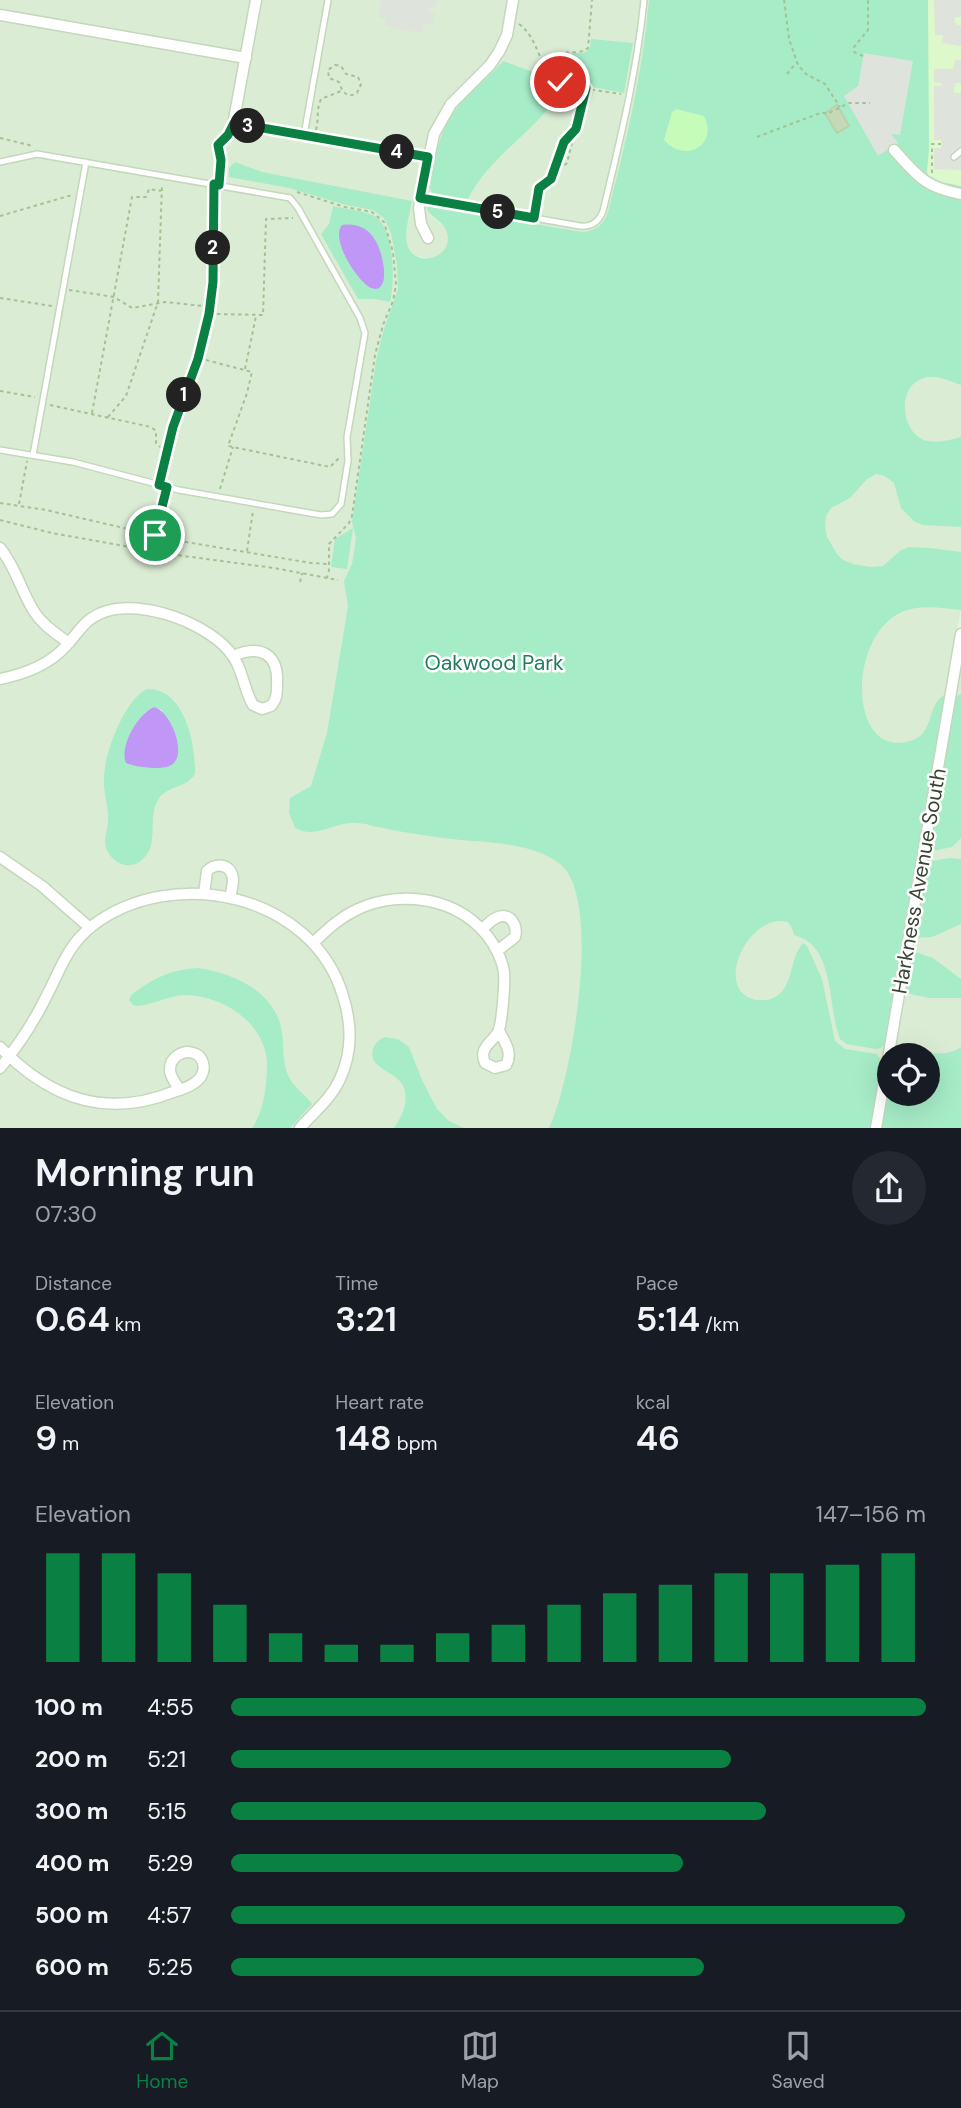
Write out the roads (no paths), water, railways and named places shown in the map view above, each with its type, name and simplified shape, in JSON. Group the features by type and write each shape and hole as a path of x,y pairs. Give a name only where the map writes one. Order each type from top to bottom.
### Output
{"street":[{"path":"218,145 228,135 234,123 256,0"},
{"path":"428,238 419,217 432,138 454,100 496,57 505,40 513,0"},
{"path":"0,15 246,58"},
{"path":"894,150 928,184 961,194"},
{"path":"0,548 13,566 34,612 69,643"},
{"path":"0,679 21,674 55,657 83,626 100,613 115,609 135,609 166,615 194,625 222,644 233,656 242,673 252,703 262,709 271,706 277,694 278,671 274,661 259,652 233,656"},
{"name":"Harkness Avenue South","path":"876,1128 961,634"},
{"path":"0,858 57,898 90,928"},
{"path":"204,894 207,871 216,865 223,865 232,874 230,898"},
{"path":"0,1068 38,1012 67,953 90,928 116,912 144,901 204,894 230,898 252,904 282,918 314,942 331,967 341,989 348,1016 349,1045 345,1067 326,1101 300,1128"},
{"path":"314,942 346,915 368,905 392,899 436,902 462,914 482,929 497,951 505,976 499,1031"},
{"path":"482,929 499,916 510,918 516,923 515,937 497,951"},
{"path":"0,1047 27,1073 46,1085 90,1101 117,1104 140,1102 180,1090"}],"lane":[{"path":"304,135 327,0"},
{"path":"420,198 582,226 593,224 600,218 619,145 644,0"},
{"path":"234,123 428,157"},
{"path":"159,485 177,414 198,359 211,306 216,184 221,160 218,145"},
{"path":"954,157 961,151"},
{"path":"0,162 34,154 288,197 296,204 365,330 347,437 348,456 341,505 332,514 321,515 218,497 167,487 90,466 0,450"},
{"path":"31,455 86,162"}],"park label":[{"name":"Oakwood Park","path":"494,663"}]}
